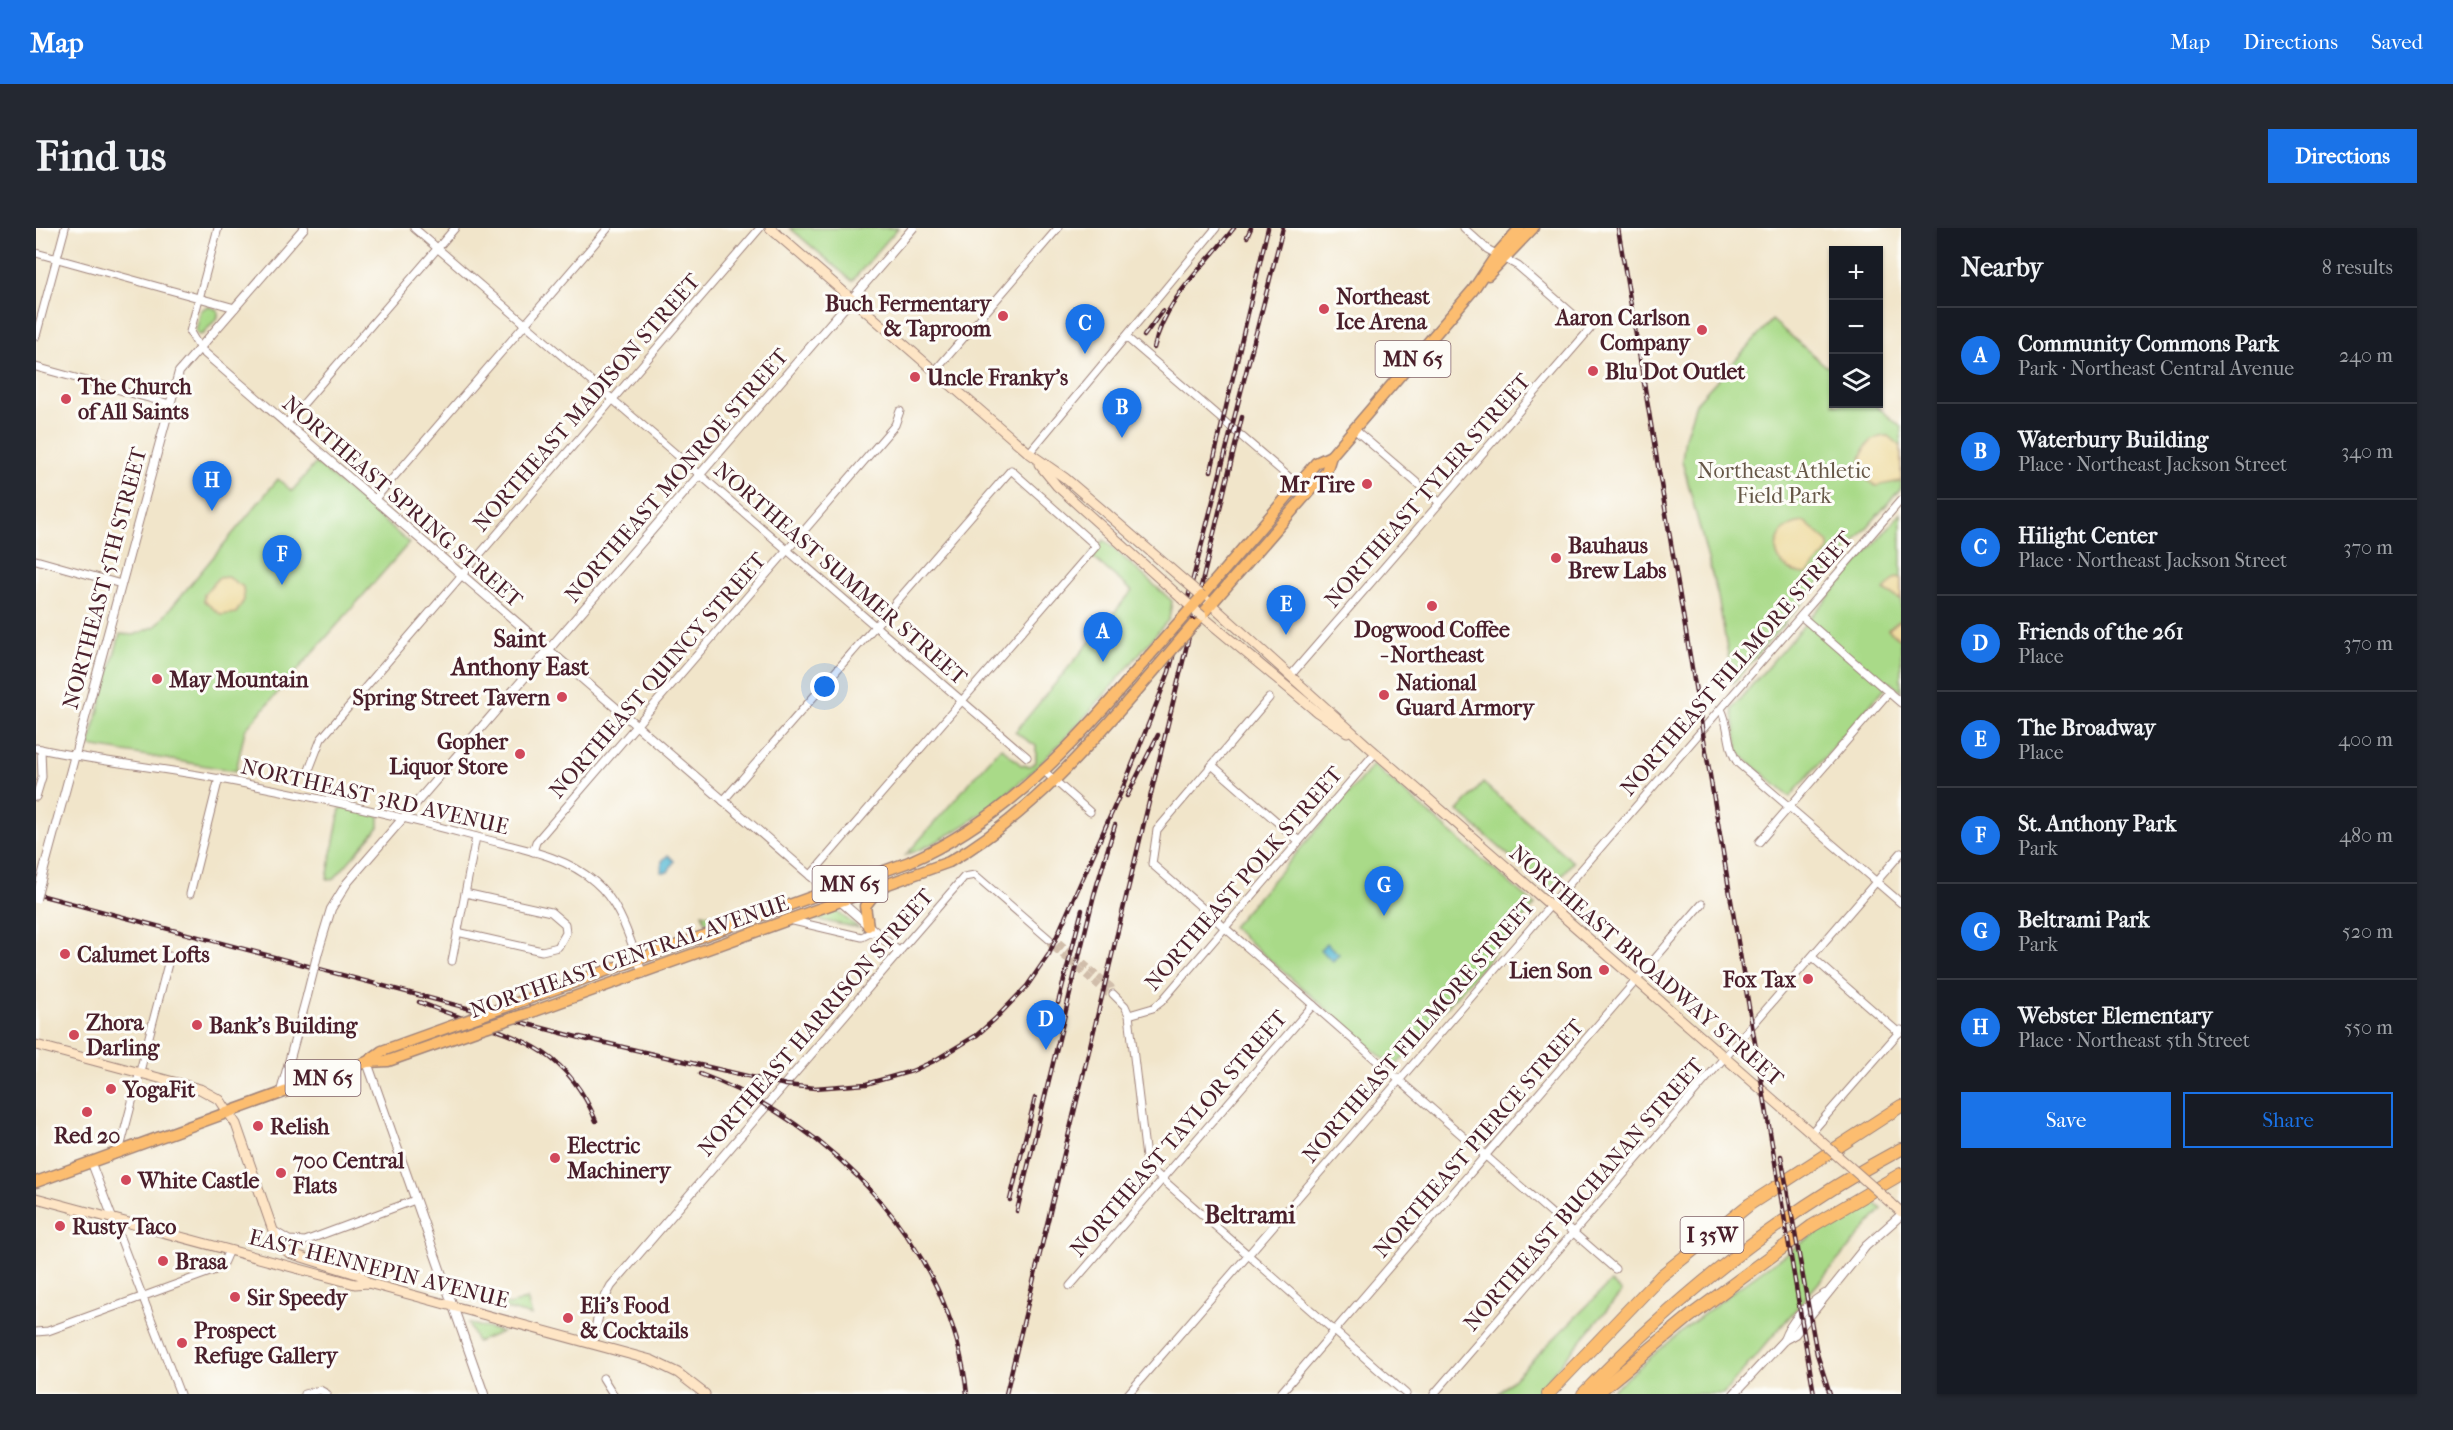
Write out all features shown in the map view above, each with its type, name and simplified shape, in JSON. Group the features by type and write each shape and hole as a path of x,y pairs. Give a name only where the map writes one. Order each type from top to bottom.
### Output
{"highway":[{"name":"I 35W","path":"1548,1394 1661,1276 1750,1204 1901,1106"},
{"name":"I 35W","path":"1582,1394 1676,1303 1753,1241 1840,1182 1901,1149"},
{"path":"1596,1394 1689,1317 1812,1226 1901,1174"}],"main road":[{"name":"NORTHEAST BROADWAY STREET","path":"770,228 1029,453 1065,478 1202,596 1372,750 1901,1214"},
{"name":"NORTHEAST CENTRAL AVENUE","path":"1502,256 1520,228"},
{"name":"NORTHEAST CENTRAL AVENUE","path":"367,1062 387,1061 643,974 930,870 973,848 1011,820 1054,780 1160,664 1326,472 1331,456 1502,256 1533,228"},
{"name":"NORTHEAST BROADWAY STREET","path":"1029,453 1058,486 1098,524 1202,616 1317,712 1372,750"},
{"name":"NORTHEAST CENTRAL AVENUE","path":"36,1182 280,1095 367,1062 382,1051 909,862 956,840 1000,810 1044,771 1089,726 1297,484 1316,463 1331,456"},
{"path":"871,929 865,917 866,902 887,886"},
{"path":"36,1045 200,1089 220,1100 236,1124 276,1232 277,1242 289,1253 360,1275 368,1283"},
{"name":"EAST HENNEPIN AVENUE","path":"36,1198 355,1284 368,1283 592,1343 660,1363 686,1378 705,1394"}],"street":[{"path":"36,336 65,228"},
{"path":"199,298 218,228"},
{"path":"200,349 304,228"},
{"name":"NORTHEAST SUMMER STREET","path":"414,228 1027,757"},
{"path":"286,424 454,228"},
{"path":"374,500 608,228"},
{"name":"NORTHEAST MADISON STREET","path":"309,770 321,739 760,228"},
{"name":"NORTHEAST MONROE STREET","path":"280,1095 331,909 348,883 913,228"},
{"path":"935,371 1058,228"},
{"path":"1029,453 1216,228"},
{"path":"1464,228 1502,256"},
{"path":"36,253 235,308"},
{"name":"NORTHEAST TYLER STREET","path":"1291,675 1438,502 1590,329 1502,256"},
{"name":"NORTHEAST SPRING STREET","path":"199,298 190,332 200,349 899,952"},
{"path":"1126,337 1297,484"},
{"name":"NORTHEAST 5TH STREET","path":"36,898 179,372 200,349"},
{"path":"36,367 170,404"},
{"name":"NORTHEAST QUINCY STREET","path":"533,852 536,842 895,425 900,411"},
{"path":"1354,429 1438,502"},
{"path":"723,801 1011,470 1096,546 810,876"},
{"name":"NORTHEAST FILLMORE STREET","path":"1128,1394 1901,500"},
{"path":"36,560 121,584"},
{"path":"1801,616 1901,703"},
{"path":"1759,843 1788,806 1888,692"},
{"path":"1269,698 1157,830 1152,864 1615,1269"},
{"path":"1721,709 1728,722 1735,759 1901,903"},
{"path":"36,797 42,777 38,749"},
{"name":"NORTHEAST 3RD AVENUE","path":"38,749 219,778 404,818 533,852 575,868 603,890 624,924 643,974"},
{"name":"NORTHEAST POLK STREET","path":"1129,1015 1153,1008 1161,1002 1299,841 1372,750"},
{"path":"1212,765 1299,841"},
{"path":"1044,771 1090,812"},
{"path":"190,894 219,778"},
{"path":"452,961 476,837"},
{"name":"NORTHEAST BUCHANAN STREET","path":"1434,1394 1901,853"},
{"name":"NORTHEAST HARRISON STREET","path":"592,1343 601,1305 611,1286 964,877 970,874 975,875 1049,939"},
{"path":"457,932 542,951 558,947 567,933 565,924 551,912 465,893"},
{"name":"NORTHEAST PIERCE STREET","path":"1280,1394 1702,904"},
{"path":"789,920 862,937 871,929"},
{"path":"119,1152 170,956"},
{"path":"1812,957 1900,1031 1813,1135"},
{"path":"1113,994 1125,1006 1129,1015 1146,1158 1152,1169 1406,1394"},
{"name":"NORTHEAST TAYLOR STREET","path":"1070,1286 1313,1005"},
{"path":"367,1062 484,1394"},
{"path":"91,1162 180,1394"},
{"path":"276,1232 289,1240 305,1241 415,1200"},
{"path":"1734,1394 1784,1340 1788,1329 1810,1303 1825,1294 1866,1246 1901,1214"},
{"path":"36,1332 46,1331 221,1268 229,1250"},
{"path":"603,1378 613,1394"},
{"path":"304,1394 320,1390 326,1393"}],"green space":[{"path":"790,228 898,228 852,281"},
{"path":"208,306 218,310 218,317 203,334 199,335 196,331 201,310"},
{"name":"Northeast Athletic Field Park","path":"1772,320 1829,367 1829,408 1879,408 1901,427 1901,488 1733,683 1718,597 1682,461 1685,437 1696,403"},
{"path":"316,463 409,543 245,730 236,771 89,746 120,634 134,635 156,626 278,479 292,491"},
{"name":"Northeast Athletic Field Park","path":"1901,513 1901,692 1890,682 1790,797 1739,753 1732,708"},
{"path":"1104,540 1172,601 1169,619 1082,720 1016,786 981,814 944,838 906,855 1001,747 1021,765 1030,766 1036,762 1036,746 1015,732 1132,591 1090,555"},
{"path":"1373,765 1535,905 1394,1068 1232,927"},
{"path":"1483,783 1573,862 1550,888 1547,889 1458,811"},
{"path":"344,807 379,816 379,827 333,880 327,879 340,809"},
{"path":"836,911 859,928 813,919"},
{"path":"702,913 728,919 707,927"},
{"path":"1870,1199 1882,1209 1723,1394 1608,1394 1734,1290 1801,1243"},
{"path":"1611,1282 1622,1292 1535,1394 1498,1394"},
{"path":"461,1292 510,1305 527,1299 532,1316 462,1297"},
{"path":"468,1323 502,1332 477,1342"}],"sand":[{"path":"1888,436 1901,447 1901,481 1876,486 1863,477 1862,456 1874,440"},
{"path":"1805,522 1829,543 1829,550 1807,574 1796,572 1783,565 1776,550 1784,530 1793,524"},
{"path":"228,577 243,587 244,600 236,613 221,615 204,601 204,594 218,578"},
{"path":"1896,578 1901,579 1901,600 1884,590"},
{"path":"1901,619 1901,639 1899,639 1888,630"}],"water":[{"path":"668,855 674,861 668,872 661,872 662,861"},
{"path":"1326,943 1339,954 1333,961 1320,950"}],"tunnel":[{"path":"1049,939 1051,945 1107,993 1113,994"},
{"path":"1049,939 1057,941 1111,987 1113,994"}],"railway":[{"path":"1154,348 1159,330 1176,298 1234,228"},
{"path":"1247,237 1251,228"},
{"path":"1211,471 1268,228"},
{"path":"580,1037 786,1085 815,1088 866,1084 912,1071 934,1061 977,1035 1027,986 1049,954 1125,783 1169,672 1283,228"},
{"path":"1618,228 1814,1394"},
{"path":"1144,336 1162,311"},
{"path":"1006,1394 1242,417"},
{"path":"1127,796 1158,735"},
{"path":"1017,1211 1094,895 1115,825"},
{"path":"36,894 588,1040"},
{"path":"1058,1003 1082,910"},
{"path":"419,1002 499,1031 545,1054 564,1070 581,1092 596,1121"},
{"path":"700,1074 749,1096 795,1124 839,1158 877,1198 911,1242 938,1289 957,1340 967,1394"},
{"path":"1010,1200 1035,1098"},
{"path":"1781,1156 1817,1354 1830,1394"}],"place":[{"name":"Northeast Ice Arena","path":"1324,309"},
{"name":"Buch Fermentary & Taproom","path":"1003,316"},
{"name":"Aaron Carlson Company","path":"1702,330"},
{"name":"Hilight Center","path":"1085,354"},
{"name":"Blu Dot Outlet","path":"1593,371"},
{"name":"Uncle Franky's","path":"915,377"},
{"name":"The Church of All Saints","path":"66,399"},
{"name":"Waterbury Building","path":"1122,438"},
{"name":"Mr Tire","path":"1367,484"},
{"name":"Webster Elementary","path":"212,511"},
{"name":"Bauhaus Brew Labs","path":"1556,558"},
{"name":"St. Anthony Park","path":"282,585"},
{"name":"Dogwood Coffee - Northeast","path":"1432,606"},
{"name":"The Broadway","path":"1286,635"},
{"name":"Community Commons Park","path":"1103,662"},
{"name":"May Mountain","path":"157,679"},
{"name":"National Guard Armory","path":"1384,695"},
{"name":"Spring Street Tavern","path":"562,697"},
{"name":"Gopher Liquor Store","path":"520,754"},
{"name":"Beltrami Park","path":"1384,916"},
{"name":"Calumet Lofts","path":"65,954"},
{"name":"Lien Son","path":"1604,970"},
{"name":"Fox Tax","path":"1808,979"},
{"name":"Bank's Building","path":"197,1025"},
{"name":"Zhora Darling","path":"74,1035"},
{"name":"Friends of the 261","path":"1046,1050"},
{"name":"YogaFit","path":"111,1089"},
{"name":"Red 20","path":"87,1112"},
{"name":"Relish","path":"258,1126"},
{"name":"Electric Machinery","path":"555,1158"},
{"name":"700 Central Flats","path":"281,1173"},
{"name":"White Castle","path":"126,1180"},
{"name":"Rusty Taco","path":"60,1226"},
{"name":"Brasa","path":"163,1261"},
{"name":"Sir Speedy","path":"235,1297"},
{"name":"Eli's Food & Cocktails","path":"568,1318"},
{"name":"Prospect Refuge Gallery","path":"182,1343"}],"district":[{"name":"Saint Anthony East","path":"520,653"},
{"name":"Beltrami","path":"1250,1215"}]}
